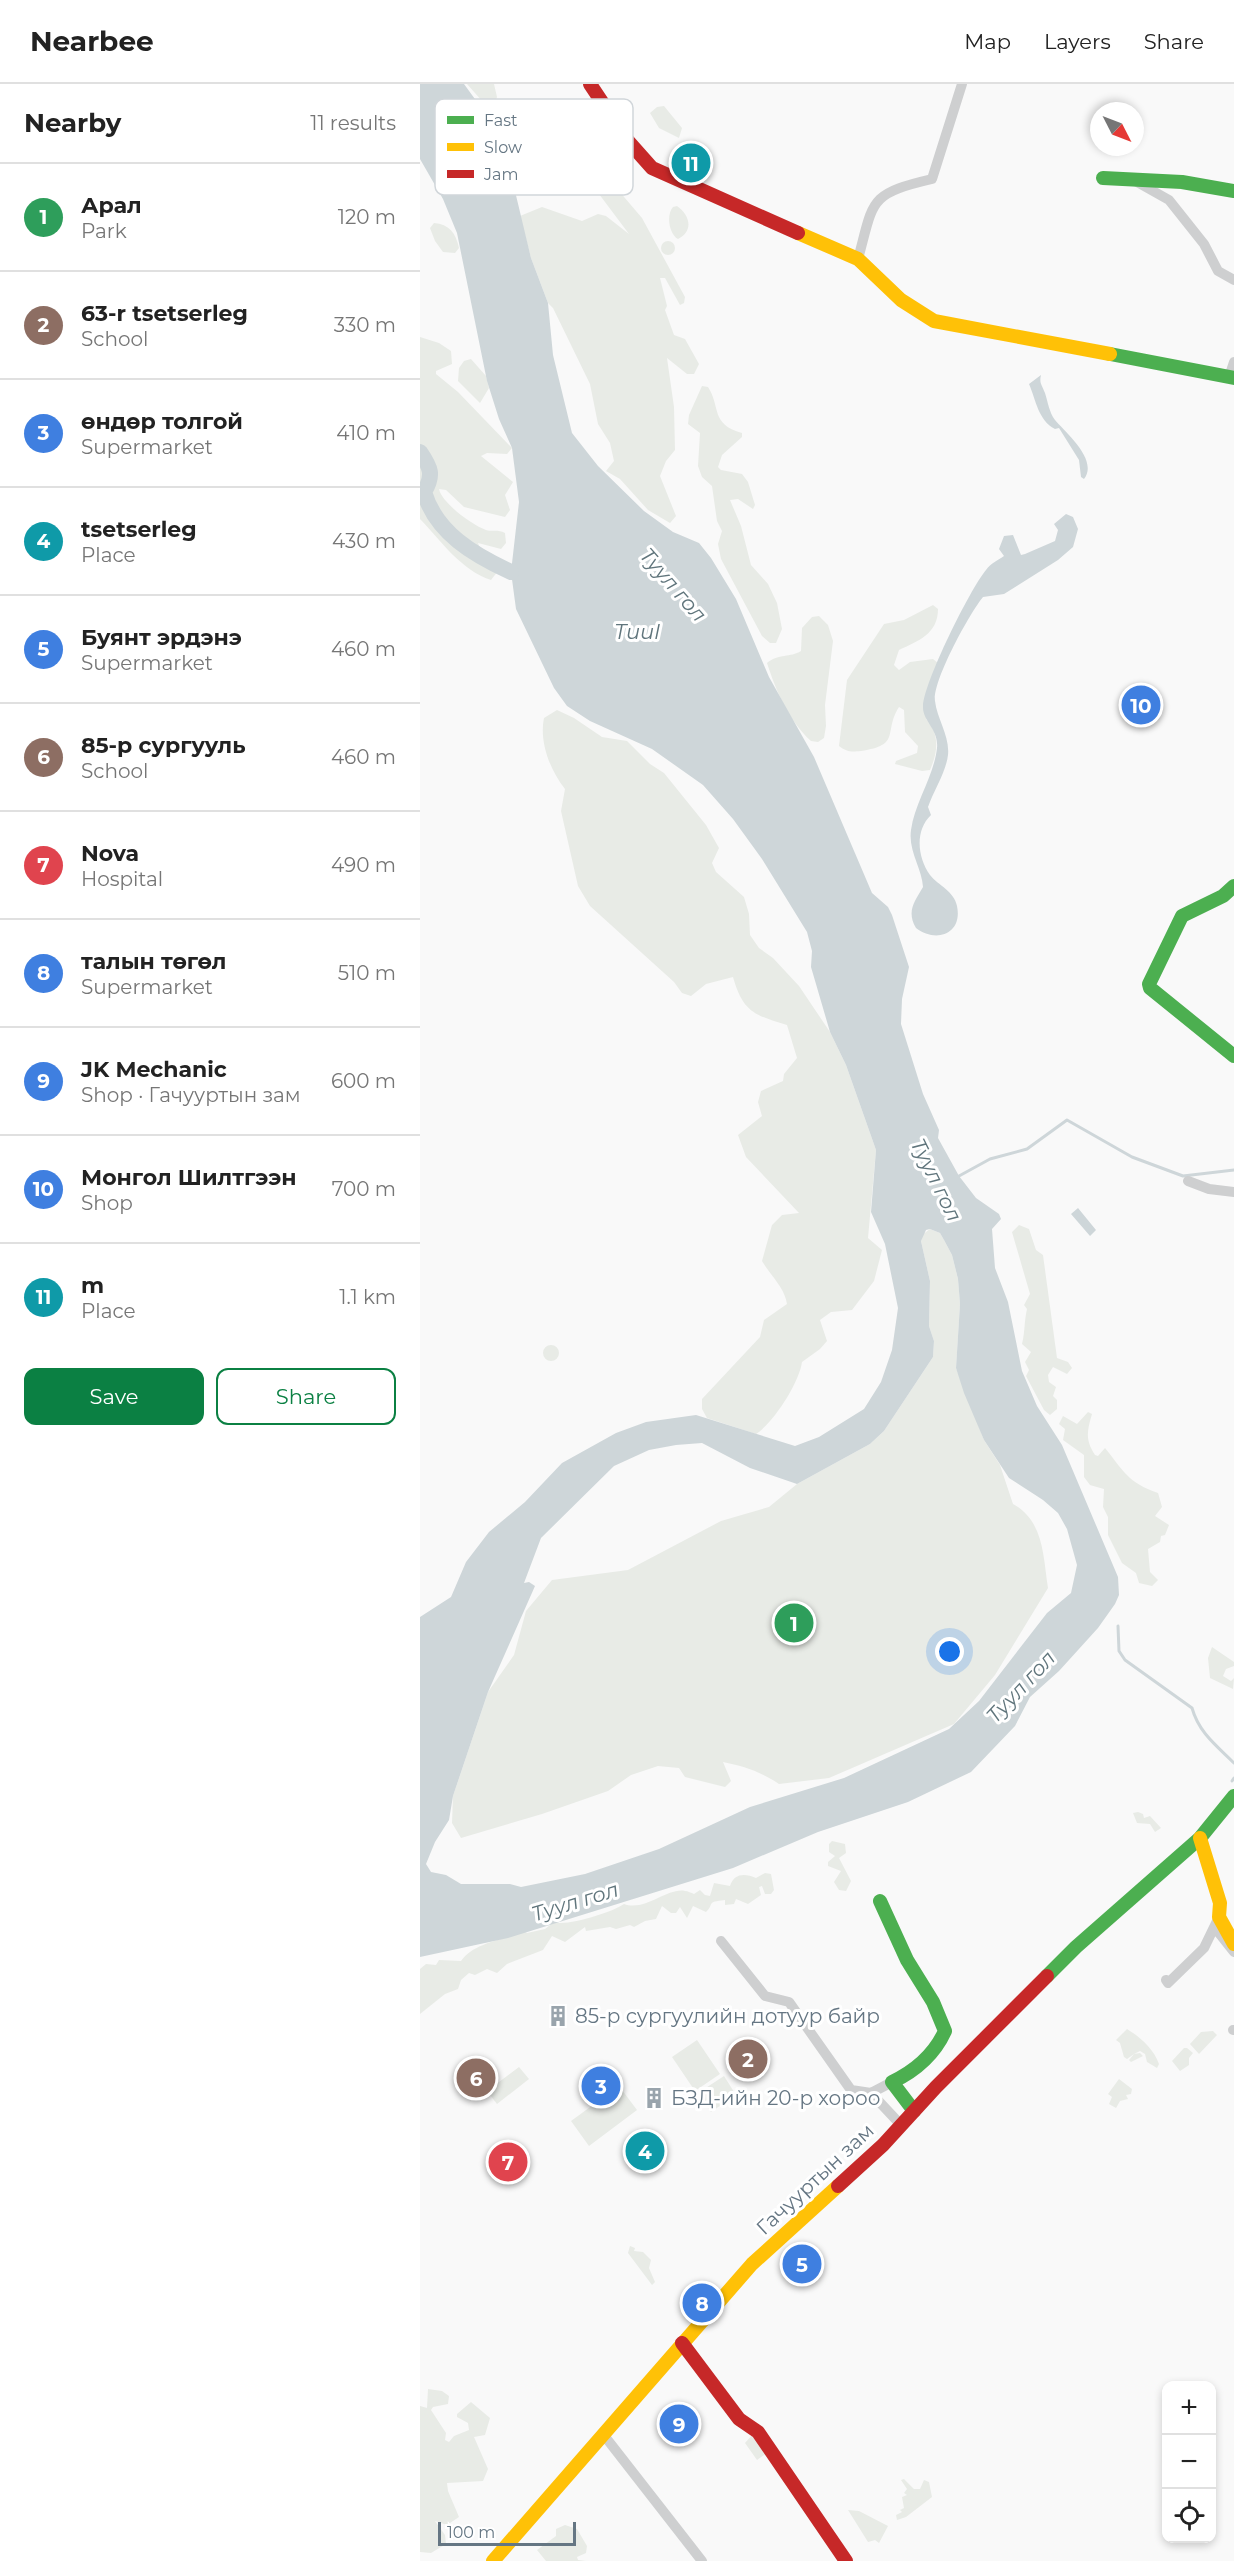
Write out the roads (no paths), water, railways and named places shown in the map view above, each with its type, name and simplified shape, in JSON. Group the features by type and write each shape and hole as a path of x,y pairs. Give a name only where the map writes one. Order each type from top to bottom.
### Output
{"street":[{"path":"590,84 600,99"},
{"path":"858,259 873,205 883,194 932,179 962,84"},
{"path":"633,147 652,168 858,259 901,300 934,321 1231,377 1234,362"},
{"path":"1103,178 1182,182 1234,191"},
{"path":"1134,180 1168,200 1204,244 1218,271 1234,280"},
{"path":"1232,883 1221,897 1190,910 1182,916 1149,984 1150,988 1234,1056"},
{"path":"1188,1181 1209,1189 1234,1192"},
{"name":"Гачууртын зам","path":"494,2561 761,2255 883,2145 1076,1947 1200,1839 1234,1796"},
{"path":"1166,1980 1168,1983 1190,1964 1204,1948 1217,1922 1220,1903 1200,1839"},
{"path":"721,1941 765,1995 789,2002 851,2090 871,2093 905,2076 927,2057 945,2031 880,1901"},
{"path":"1217,1922 1234,1944"},
{"path":"1217,1922 1234,1953"},
{"path":"892,2082 914,2111"},
{"path":"871,2093 900,2125"},
{"path":"682,2343 739,2419 758,2432 846,2561"},
{"path":"603,2434 702,2561"}],"water":[{"name":"Tuul","path":"420,84 464,84 475,99 435,99 435,185 420,159"},
{"name":"Tuul","path":"441,195 516,195 531,258 548,303 553,355 572,433 598,466 644,511 673,532 699,543 711,558 736,599 769,677 814,757 872,893 888,907 892,915 909,967 902,999 901,1024 923,1094 939,1130 938,1138 959,1176 976,1198 999,1214 1001,1219 992,1229 995,1268 1008,1302 1022,1371 1037,1406 1062,1445 1118,1577 1119,1595 1098,1628 1059,1671 1030,1697 1015,1726 971,1772 908,1802 818,1832 733,1868 508,1938 420,1957 420,1617 451,1597 466,1562 489,1532 525,1502 562,1463 616,1433 646,1422 696,1415 795,1446 819,1437 864,1409 881,1382 892,1350 898,1308 885,1244 871,1212 876,1150 846,1065 830,1032 811,967 812,951 807,932 762,859 733,819 703,785 652,749 590,721 567,706 554,688 516,609 511,572 519,502 512,448 499,419 487,381 457,233","holes":["930,1229 940,1233 952,1255 958,1279 960,1304 956,1368 964,1393 984,1440 1009,1478 1043,1500 1058,1513 1067,1529 1077,1565 1071,1593 1047,1613 979,1701 949,1729 844,1778 750,1807 659,1849 585,1874 521,1887 510,1884 461,1884 446,1875 431,1872 426,1864 435,1842 449,1820 453,1796 488,1692 535,1586 529,1582 524,1583 541,1538 614,1466 649,1450 702,1443 750,1468 797,1484 870,1444 884,1431 933,1357 934,1341 929,1326 930,1281 921,1241 926,1230"]},
{"path":"1041,375 1041,384 1053,417 1084,455 1087,472 1084,479 1081,477 1079,460 1059,428 1055,429 1049,425 1038,409 1029,384"},
{"path":"1066,514 1073,517 1078,529 1073,547 1058,560 1004,594 983,597 961,632 939,679 935,701 947,741 948,755 928,807 931,815 922,828 920,852 930,875 953,896 958,916 952,930 946,934 923,933 916,928 912,916 913,906 923,887 911,845 911,830 937,748 936,736 923,711 925,694 949,636 979,580 990,566 1004,556 999,549 1004,536 1013,535 1021,555 1025,554 1055,541 1058,530 1054,524"},
{"path":"1078,1208 1096,1230 1090,1236 1071,1214"}],"waterway":[{"path":"420,452 430,472 424,492 437,519 447,531 470,550 511,572"},
{"name":"Туул гол","path":"959,1176 990,1159 1027,1149 1067,1120 1132,1157 1183,1176 1234,1170"},
{"path":"1118,1626 1119,1651 1125,1660 1192,1708 1204,1732 1234,1763"}],"place":[{"name":"m","path":"691,163"},
{"name":"Монгол Шилтгээн","path":"1141,705"},
{"name":"Арал","path":"794,1623"},
{"name":"85-р сургуулийн дотуур байр","path":"558,2016"},
{"name":"63-r tsetserleg","path":"748,2059"},
{"name":"85-р сургууль","path":"476,2078"},
{"name":"өндөр толгой","path":"601,2086"},
{"name":"БЗД-ийн 20-р хороо","path":"654,2098"},
{"name":"tsetserleg","path":"645,2151"},
{"name":"Nova","path":"508,2162"},
{"name":"Буянт эрдэнэ","path":"802,2264"},
{"name":"талын төгөл","path":"702,2303"},
{"name":"JK Mechanic","path":"679,2424"}]}
